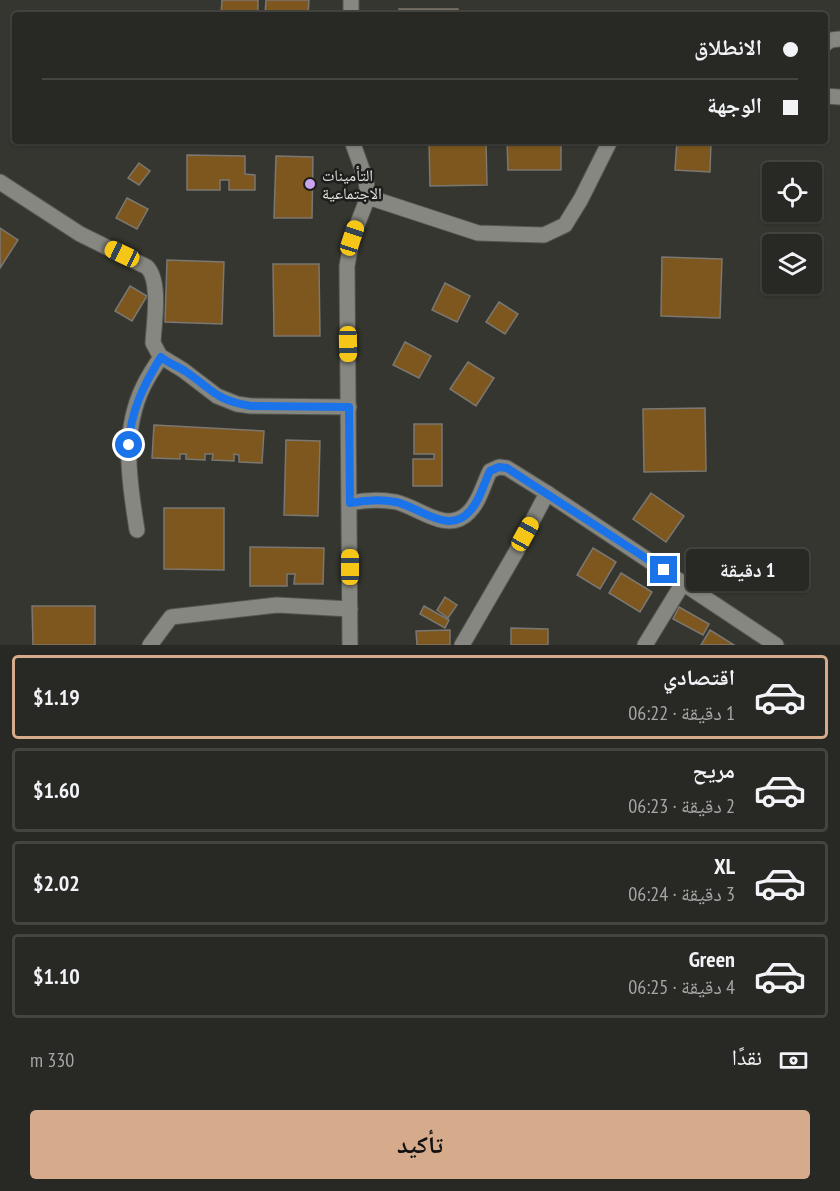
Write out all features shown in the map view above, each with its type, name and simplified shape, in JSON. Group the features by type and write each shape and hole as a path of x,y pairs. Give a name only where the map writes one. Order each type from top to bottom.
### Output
{"street":[{"path":"350,645 346,266 352,238 368,197 366,180 353,144"},
{"path":"368,197 478,233 544,235 565,225 581,200 609,144"},
{"path":"0,182 80,234 142,264 151,271 155,282 153,343 161,357 183,370 217,396 237,404 251,406 349,407"},
{"path":"137,530 128,479 130,428 143,386 161,357"},
{"path":"350,503 380,500 405,505 434,519 445,521 462,519 475,505 490,471 499,467 507,468 776,645"},
{"path":"462,645 547,493"},
{"path":"645,645 683,583"},
{"path":"150,645 171,617 277,604 350,609"}],"building":[{"path":"222,0 258,0 258,12 221,12"},
{"path":"266,0 309,0 308,12 265,12"},
{"path":"399,9 458,9 458,12 399,12"},
{"path":"429,144 486,144 487,185 430,186"},
{"path":"507,144 561,144 561,170 508,170"},
{"path":"677,144 711,144 710,172 675,170"},
{"path":"187,155 245,156 245,174 255,175 255,190 229,190 229,180 220,180 220,190 187,190"},
{"path":"276,156 313,157 312,218 274,218"},
{"path":"139,163 150,171 139,185 128,178"},
{"path":"127,198 148,209 137,229 116,218"},
{"path":"0,228 18,240 0,268"},
{"path":"662,257 722,259 720,318 661,316"},
{"path":"167,260 224,262 222,324 165,322"},
{"path":"273,264 319,264 320,336 274,336"},
{"path":"445,283 470,296 457,322 432,310"},
{"path":"130,286 147,296 132,321 115,311"},
{"path":"499,302 518,314 505,334 486,322"},
{"path":"405,342 431,356 419,378 393,365"},
{"path":"468,362 494,378 476,406 450,389"},
{"path":"705,408 706,471 644,472 643,409"},
{"path":"414,424 442,424 442,486 413,486 413,459 434,459 434,454 414,454"},
{"path":"154,425 264,431 262,463 239,462 239,455 234,454 234,461 212,460 213,454 205,454 205,460 186,459 186,454 180,454 180,459 152,458"},
{"path":"286,440 320,441 318,516 284,515"},
{"path":"651,493 684,516 666,542 633,519"},
{"path":"164,508 224,508 224,570 164,569"},
{"path":"250,547 324,548 323,584 294,584 295,574 287,574 287,586 250,586"},
{"path":"593,548 616,562 600,589 577,575"},
{"path":"621,573 652,592 640,612 609,593"},
{"path":"445,597 457,605 448,618 437,610"},
{"path":"32,606 95,606 95,645 33,645"},
{"path":"424,606 449,620 445,628 420,614"},
{"path":"679,607 709,624 703,635 673,619"},
{"path":"511,628 548,629 548,645 511,645"},
{"path":"450,630 450,645 417,645 416,631"},
{"path":"710,630 734,645 701,645"}],"place":[{"name":"التأمينات الاجتماعية","path":"310,184"}],"route":[{"path":"129,445 130,428 143,386 161,357 183,370 217,396 237,404 349,407 350,503 365,500 395,502 414,508 434,519 445,521 462,519 475,505 490,471 503,467 547,493 664,570"}]}
